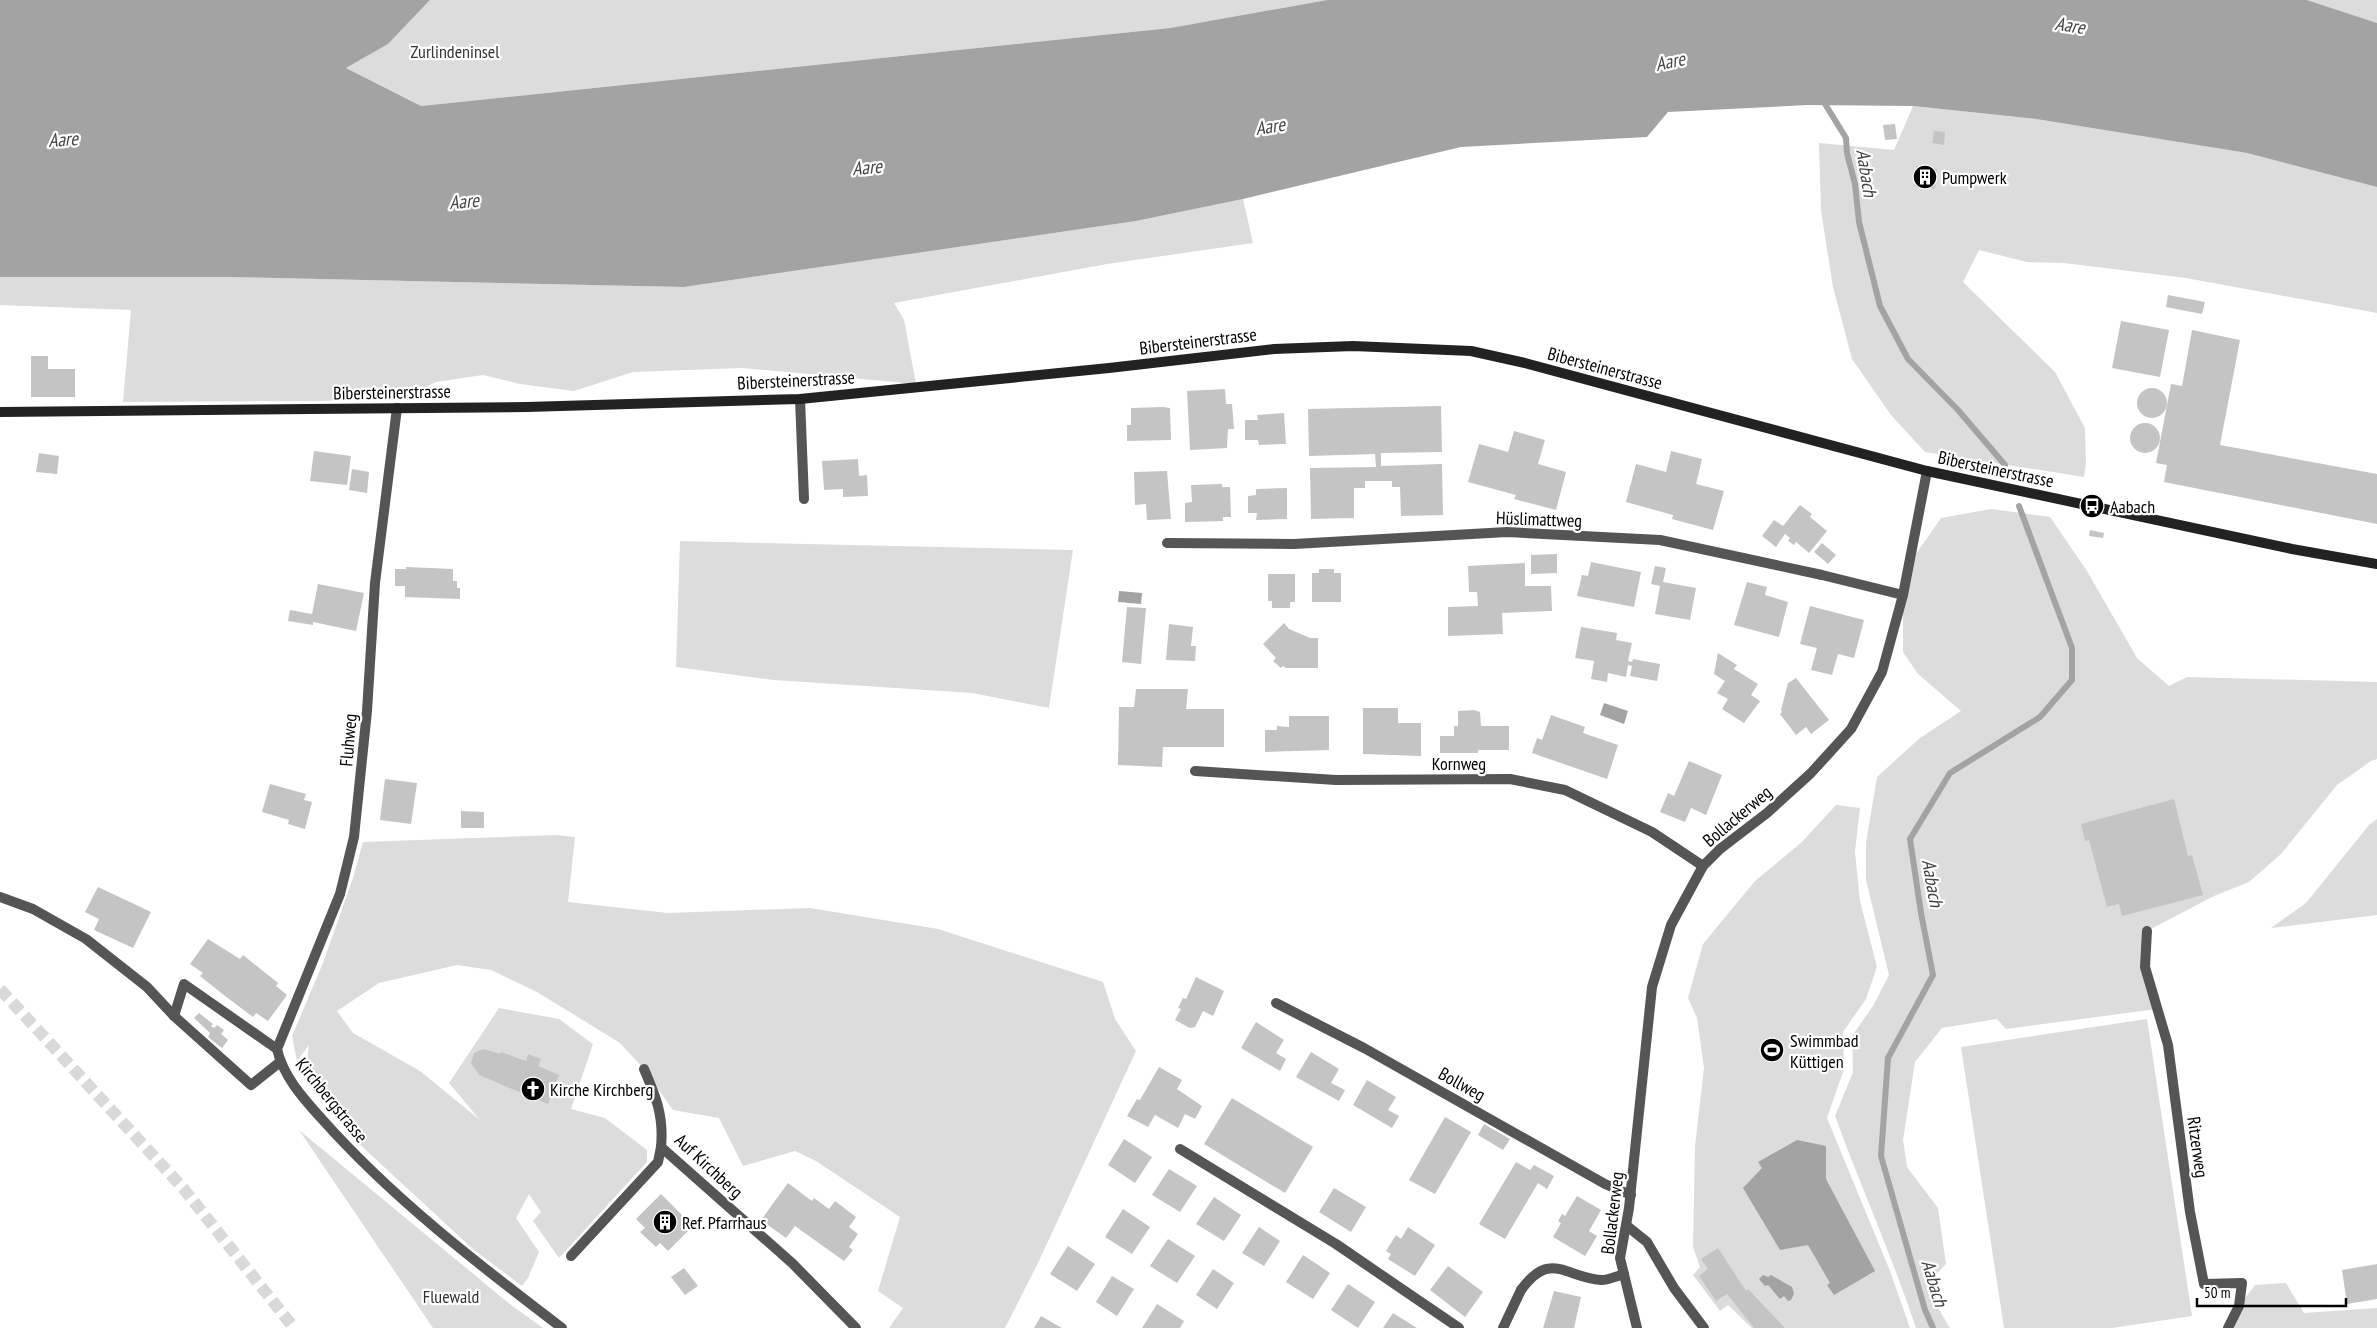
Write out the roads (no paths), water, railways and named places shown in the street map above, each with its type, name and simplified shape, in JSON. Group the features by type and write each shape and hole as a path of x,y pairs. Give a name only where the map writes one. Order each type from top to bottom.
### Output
{"main road":[{"name":"Bibersteinerstrasse","path":"0,412 527,407 800,399 1100,369 1274,349 1353,346 1412,347 1471,351 1525,363 1927,471 2292,549 2377,564"}],"street":[{"path":"800,399 804,499"},
{"name":"Fluhweg","path":"277,1049 340,894 354,837 368,695 375,582 396,408"},
{"name":"Bollackerweg","path":"1637,1328 1620,1258 1631,1195 1652,988 1671,925 1703,866 1720,849 1767,814 1811,773 1851,729 1882,672 1903,595 1927,471"},
{"name":"Hüslimattweg","path":"1167,543 1294,544 1507,532 1660,540 1822,575 1903,595"},
{"name":"Kornweg","path":"1194,772 1336,780 1510,779 1565,790 1652,832 1703,866"},
{"name":"Kirchbergstrasse","path":"0,897 33,909 86,939 146,987 174,1016 251,1085 280,1062 287,1075 309,1104 351,1152 469,1257 562,1328"},
{"name":"Ritzerweg","path":"2147,931 2145,967 2168,1045 2190,1212 2204,1284 2242,1283 2239,1306 2228,1328"},
{"path":"174,1016 184,984 277,1049 280,1062"},
{"name":"Bollweg","path":"1276,1003 1364,1048 1605,1184 1631,1195"},
{"name":"Auf Kirchberg","path":"644,1069 658,1102 663,1130 661,1147 792,1263 856,1328"},
{"path":"570,1256 658,1162 661,1147"},
{"path":"1180,1149 1336,1244 1460,1328"},
{"path":"1627,1226 1647,1242 1674,1288 1704,1328"},
{"path":"1503,1328 1521,1290 1531,1276 1557,1267 1588,1278 1604,1280 1624,1274"}],"water":[{"name":"Aare","path":"0,0 430,0 388,44 346,68 421,106 1170,28 1327,0 2307,0 2377,23 2377,187 2247,153 2036,119 1913,106 1808,105 1668,112 1647,137 1461,147 1243,199 1136,221 684,287 228,277 0,277"},
{"path":"1119,591 1142,593 1141,604 1118,602"},
{"path":"1604,703 1628,711 1624,724 1600,715"},
{"path":"1797,1140 1826,1146 1826,1179 1875,1271 1834,1295 1827,1285 1830,1283 1808,1245 1780,1250 1743,1188 1762,1168 1758,1162"},
{"path":"1763,1275 1768,1277 1771,1275 1792,1287 1794,1294 1791,1300 1788,1301 1784,1296 1780,1299 1768,1285 1765,1286 1759,1279"}],"waterway":[{"name":"Aabach","path":"1822,99 1846,138 1847,153 1855,184 1859,222 1880,306 1908,359 1958,410 2005,465"},
{"name":"Aabach","path":"1933,1328 1925,1310 1881,1156 1888,1058 1933,975 1910,839 1950,773 2040,717 2072,680 2072,648 2019,506"}],"tunnel":[{"path":"0,989 183,1188 294,1328"}],"place":[{"name":"Pumpwerk","path":"1925,177"},
{"name":"Aabach","path":"2092,506"},
{"name":"Swimmbad Küttigen","path":"1772,1050"},
{"name":"Kirche Kirchberg","path":"533,1089"},
{"name":"Ref. Pfarrhaus","path":"665,1222"}],"park label":[{"name":"Zurlindeninsel","path":"455,51"},
{"name":"Fluewald","path":"451,1296"}]}
